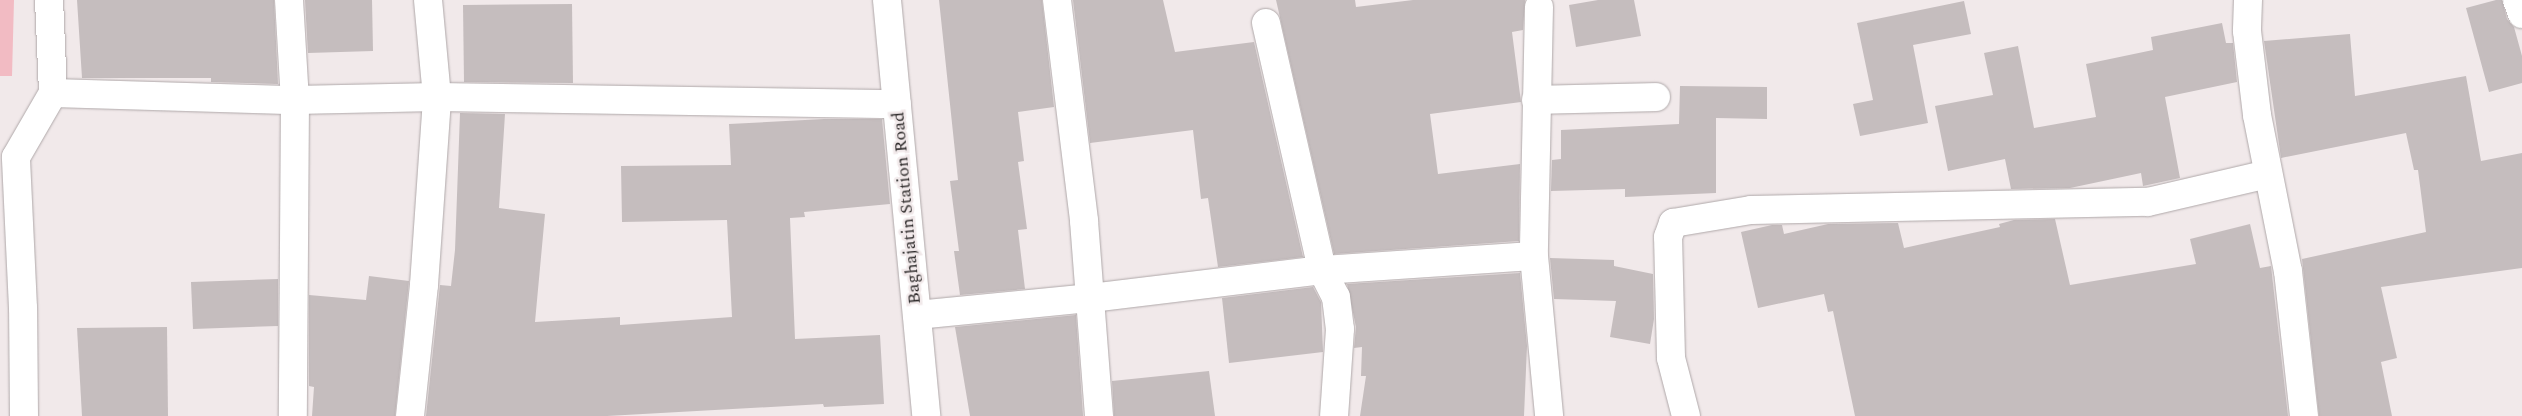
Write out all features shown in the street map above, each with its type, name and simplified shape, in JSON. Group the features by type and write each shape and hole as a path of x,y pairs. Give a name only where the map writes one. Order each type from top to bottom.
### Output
{"street":[{"path":"24,416 23,308 16,157 53,93 49,0"},
{"path":"289,0 295,100 293,416"},
{"path":"410,416 424,285 437,97 428,0"},
{"name":"Baghajatin Station Road","path":"887,0 926,416"},
{"path":"1057,0 1091,298 1099,416"},
{"path":"2248,0 2247,31 2256,115 2288,271 2304,416"},
{"path":"2517,0 2522,14"},
{"path":"1539,6 1534,256 1549,416"},
{"path":"1266,23 1322,270 1336,297 1340,330 1334,416"},
{"path":"53,93 295,100 437,97 897,104"},
{"path":"1536,100 1656,97"},
{"path":"1686,416 1670,358 1668,237 1673,223 1751,210 2148,202 2268,174"},
{"path":"917,315 1091,298 1322,270 1534,256"}],"shaded area":[{"path":"0,0 14,0 12,76 0,76"}],"building":[{"path":"77,0 274,0 278,84 211,82 211,78 82,78"},
{"path":"305,0 372,0 373,51 308,53"},
{"path":"939,0 1042,0 1054,107 1018,112 1024,161 1018,162 1027,229 1018,230 1025,289 960,295 954,251 959,251 950,181 958,180"},
{"path":"1073,0 1163,0 1175,52 1254,42 1303,257 1218,267 1208,198 1201,199 1193,130 1090,143"},
{"path":"1276,0 1355,0 1356,7 1413,0 1525,0 1523,30 1512,32 1521,102 1430,114 1438,174 1520,164 1519,241 1334,254"},
{"path":"1598,0 1634,0 1641,36 1576,47 1569,5"},
{"path":"2502,0 2507,19 2514,27 2522,56 2522,83 2489,92 2466,8"},
{"path":"1964,1 1971,34 1913,45 1928,123 1860,136 1853,104 1873,100 1857,23"},
{"path":"572,4 573,83 464,82 463,5"},
{"path":"2222,23 2226,43 2233,43 2237,82 2165,97 2180,178 2143,186 2141,173 2070,188 2011,189 2005,159 1948,171 1935,106 1993,95 1984,53 2018,46 2034,128 2096,117 2086,64 2153,50 2151,37"},
{"path":"2350,34 2355,96 2466,76 2481,161 2522,153 2522,268 2381,287 2397,358 2381,362 2392,416 2319,416 2302,259 2426,232 2418,170 2414,170 2406,133 2281,158 2264,41"},
{"path":"1680,86 1767,87 1767,119 1716,118 1716,193 1625,197 1625,189 1551,191 1552,160 1561,159 1561,130 1679,124"},
{"path":"460,113 505,114 499,208 545,214 535,322 620,317 620,325 732,317 727,220 622,222 621,166 731,165 729,124 824,119 882,119 890,204 804,212 805,217 790,218 795,339 880,335 884,404 824,407 823,404 607,416 426,416 440,285 451,286 455,250"},
{"path":"2055,219 2070,285 2196,264 2190,239 2250,224 2260,268 2271,266 2288,416 1855,416 1833,311 1828,312 1824,294 1758,308 1741,232 1772,225 1782,225 1784,234 1828,224 1898,223 1904,248 2000,227 1999,224 2014,220"},
{"path":"1550,258 1614,260 1614,266 1653,274 1654,319 1650,344 1610,337 1616,301 1554,299"},
{"path":"1520,273 1527,346 1524,416 1360,416 1366,376 1361,376 1362,347 1354,348 1356,327 1347,284"},
{"path":"369,276 409,281 395,416 312,416 314,387 309,386 309,295 366,300"},
{"path":"278,279 278,326 193,329 191,282"},
{"path":"1313,287 1321,302 1323,352 1229,363 1222,298"},
{"path":"1076,315 1083,416 970,416 955,327"},
{"path":"167,327 168,416 82,416 77,328"},
{"path":"1209,371 1215,416 1114,416 1112,381"}]}
